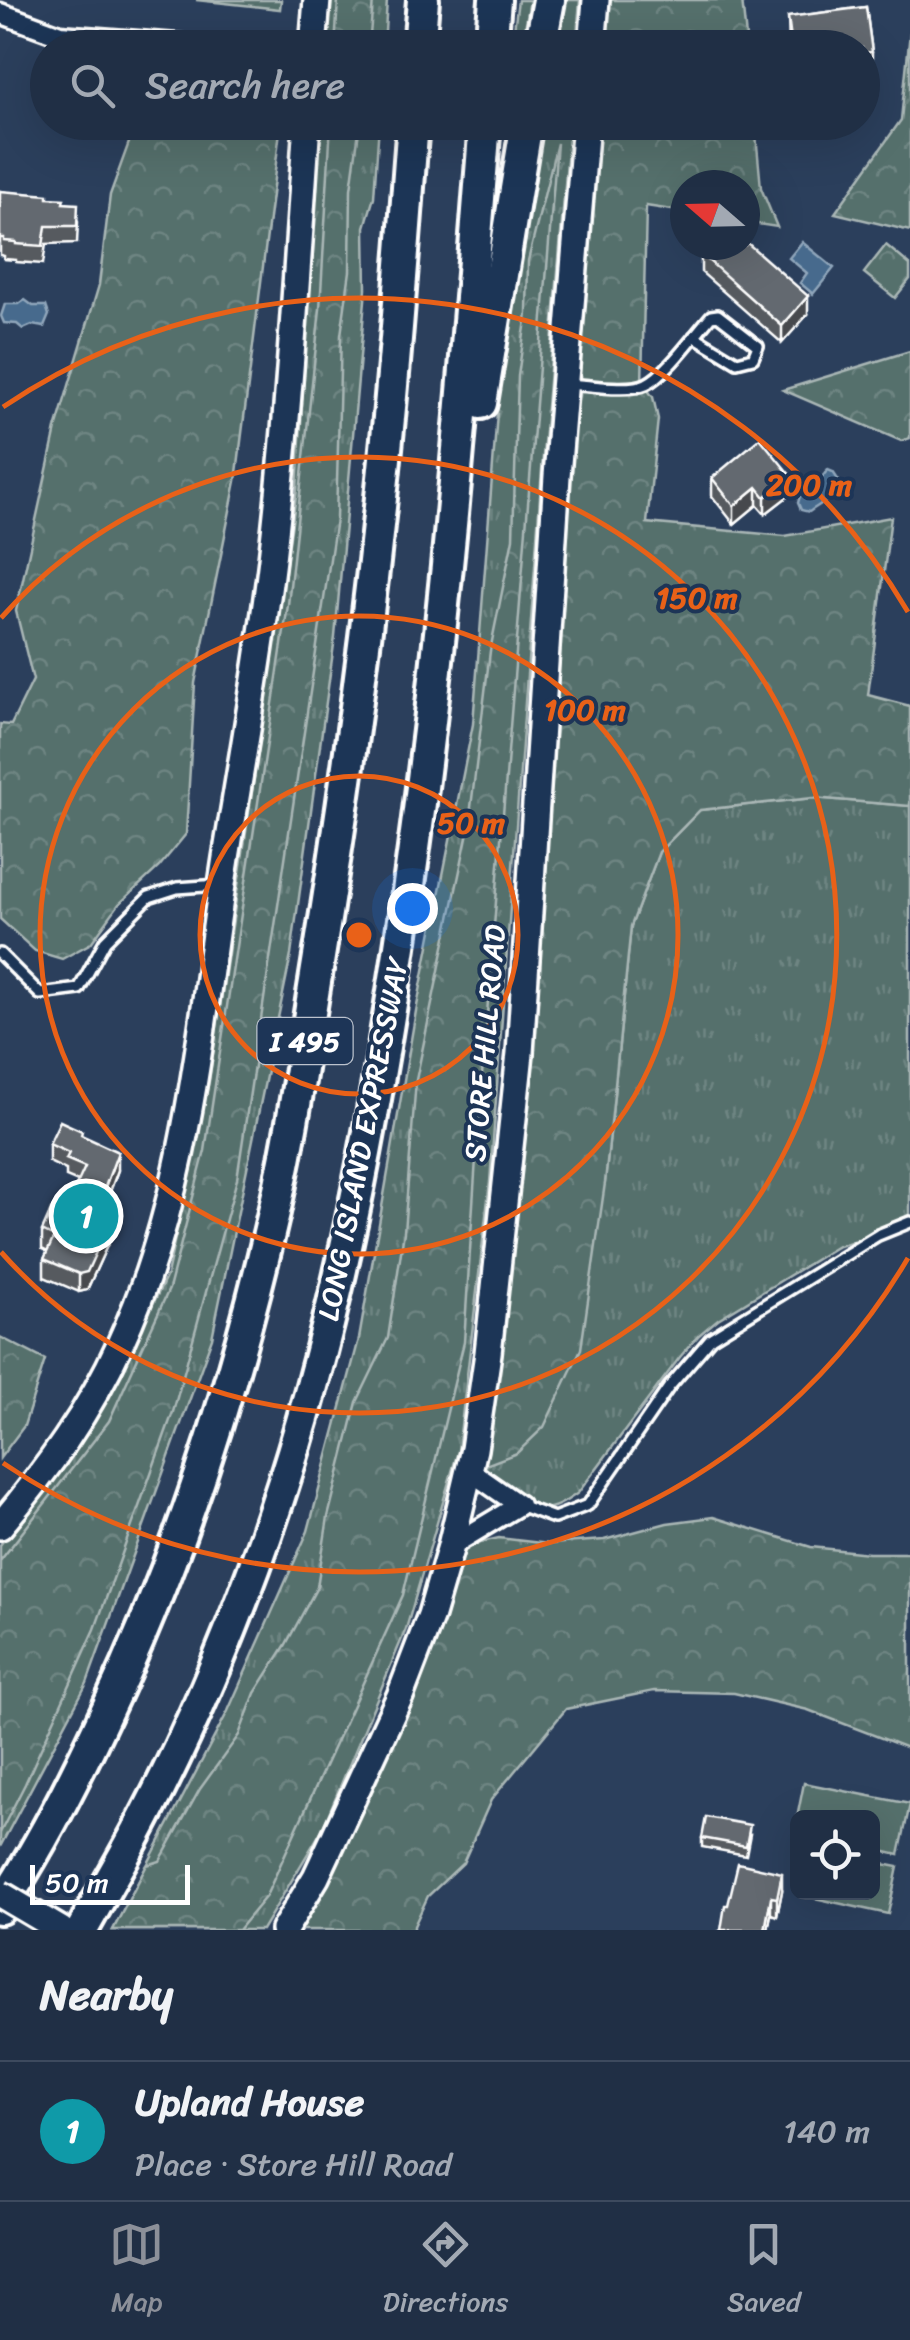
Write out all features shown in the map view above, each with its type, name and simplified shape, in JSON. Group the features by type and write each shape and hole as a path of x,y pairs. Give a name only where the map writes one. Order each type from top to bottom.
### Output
{"highway":[{"path":"420,30 422,0"},
{"path":"492,30 494,0"},
{"path":"543,30 548,0"},
{"name":"I 495","path":"0,1908 78,1773 133,1655 182,1533 229,1391 270,1234 334,869 362,663 388,430 412,140"},
{"name":"LONG ISLAND EXPRESSWAY","path":"82,1930 147,1814 204,1692 255,1565 304,1418 346,1255 411,885 436,687 484,140"},
{"path":"436,687 525,140"}],"main road":[{"path":"314,30 316,0"},
{"path":"594,30 596,0"},
{"path":"0,1526 50,1463 90,1402 121,1343 152,1263 170,1200 260,641 280,488 307,140"},
{"name":"STORE HILL ROAD","path":"284,1930 316,1877 400,1696 430,1616 470,1471 490,1335 520,1053 585,140"},
{"path":"0,1894 61,1930"}],"street":[{"path":"0,12 49,30"},
{"path":"451,1546 519,1505 470,1471"}],"lane":[{"path":"565,384 644,385 658,376 711,316 718,316 758,346 753,358 738,362 694,336"},
{"path":"0,954 40,994 78,989 105,941 149,897 177,888 222,885"},
{"path":"519,1505 554,1518 588,1504 669,1387 711,1338 878,1235 910,1222"}],"green space":[{"path":"196,0 281,0 280,9"},
{"path":"327,0 387,0 385,30 325,30"},
{"path":"338,0 373,0 370,30 336,30"},
{"path":"518,0 530,0 525,30 514,30"},
{"path":"563,0 580,0 577,30 557,30"},
{"path":"596,0 742,0 745,30 594,30"},
{"path":"910,32 910,231 835,213 901,120"},
{"path":"130,140 279,140 236,481 195,683 186,834 159,867 119,904 91,943 62,959 35,951 0,919 0,724 11,725 33,680 16,611 56,429 99,285 110,195"},
{"path":"318,140 378,140 374,197 365,227 366,289 335,637 291,955 212,1338 87,1683 0,1847 0,1545 100,1413 167,1275 209,1081 297,489"},
{"path":"330,140 358,140 351,189 350,271 341,335 336,519 237,1179 173,1412 95,1629 0,1833 0,1561 109,1421 169,1289 205,1151 288,605 320,309"},
{"path":"538,140 569,140 490,1182 458,1451 406,1629 322,1830 262,1930 113,1930 228,1711 308,1531 359,1339 416,1011 473,724 500,374"},
{"path":"585,140 757,140 759,170 670,170 670,210 646,206 642,386 653,397 658,419 647,523 785,536 891,517 868,695 910,706 910,806 813,798 700,810 659,852 631,926 605,1183 581,1349 544,1427 517,1453 470,1471"},
{"path":"557,143 464,1342 403,1595 266,1896 238,1930 113,1930 147,1865 160,1861 200,1789 239,1735 255,1693 317,1587 328,1517 357,1402 388,1338 404,1232 416,1080 468,832 490,651 513,538 518,376 527,313 528,261"},
{"path":"760,177 761,188 777,227 760,224"},
{"path":"886,245 910,265 910,279 895,298 864,273"},
{"path":"910,351 910,438 901,441 783,390"},
{"path":"813,798 910,806 910,1222 836,1247 718,1319 680,1357 578,1493 550,1508 519,1502 470,1471 490,1462 605,1183 631,926 659,852 700,810"},
{"path":"0,1337 45,1360 24,1426 0,1458"},
{"path":"713,1517 811,1547 910,1553 910,1749 808,1710 734,1693 654,1691 566,1709 491,1800 463,1863 428,1896 414,1930 284,1930 458,1547 499,1538 549,1544 604,1540 667,1523"},
{"path":"804,1783 910,1804 899,1855 880,1851 880,1810 799,1810"},
{"path":"880,1863 898,1867 888,1914 824,1900 880,1900"}],"water":[{"path":"802,242 834,268 813,294 800,283 807,273 789,258"},
{"path":"25,300 33,306 46,306 49,315 44,327 32,325 23,329 4,323 1,316 5,304"},
{"path":"828,470 839,481 835,491 809,512 801,510 801,492 815,485"}],"building":[{"path":"866,7 869,30 790,30 788,17"},
{"path":"0,191 48,195 64,199 63,203 78,204 77,226 46,226 43,246 4,241 0,238"},
{"path":"760,254 808,296 782,326 708,260 760,260"},
{"path":"760,438 791,476 765,497 757,487 734,506 712,478"},
{"path":"60,1121 118,1152 99,1203 115,1210 87,1272 79,1274 44,1259 54,1237 42,1231 51,1210 63,1215 85,1167 66,1159 69,1153 49,1144"},
{"path":"706,1817 750,1825 746,1846 702,1838"},
{"path":"738,1863 782,1873 777,1898 771,1897 765,1930 721,1930"}],"place":[{"name":"Upland House","path":"86,1216"}]}
